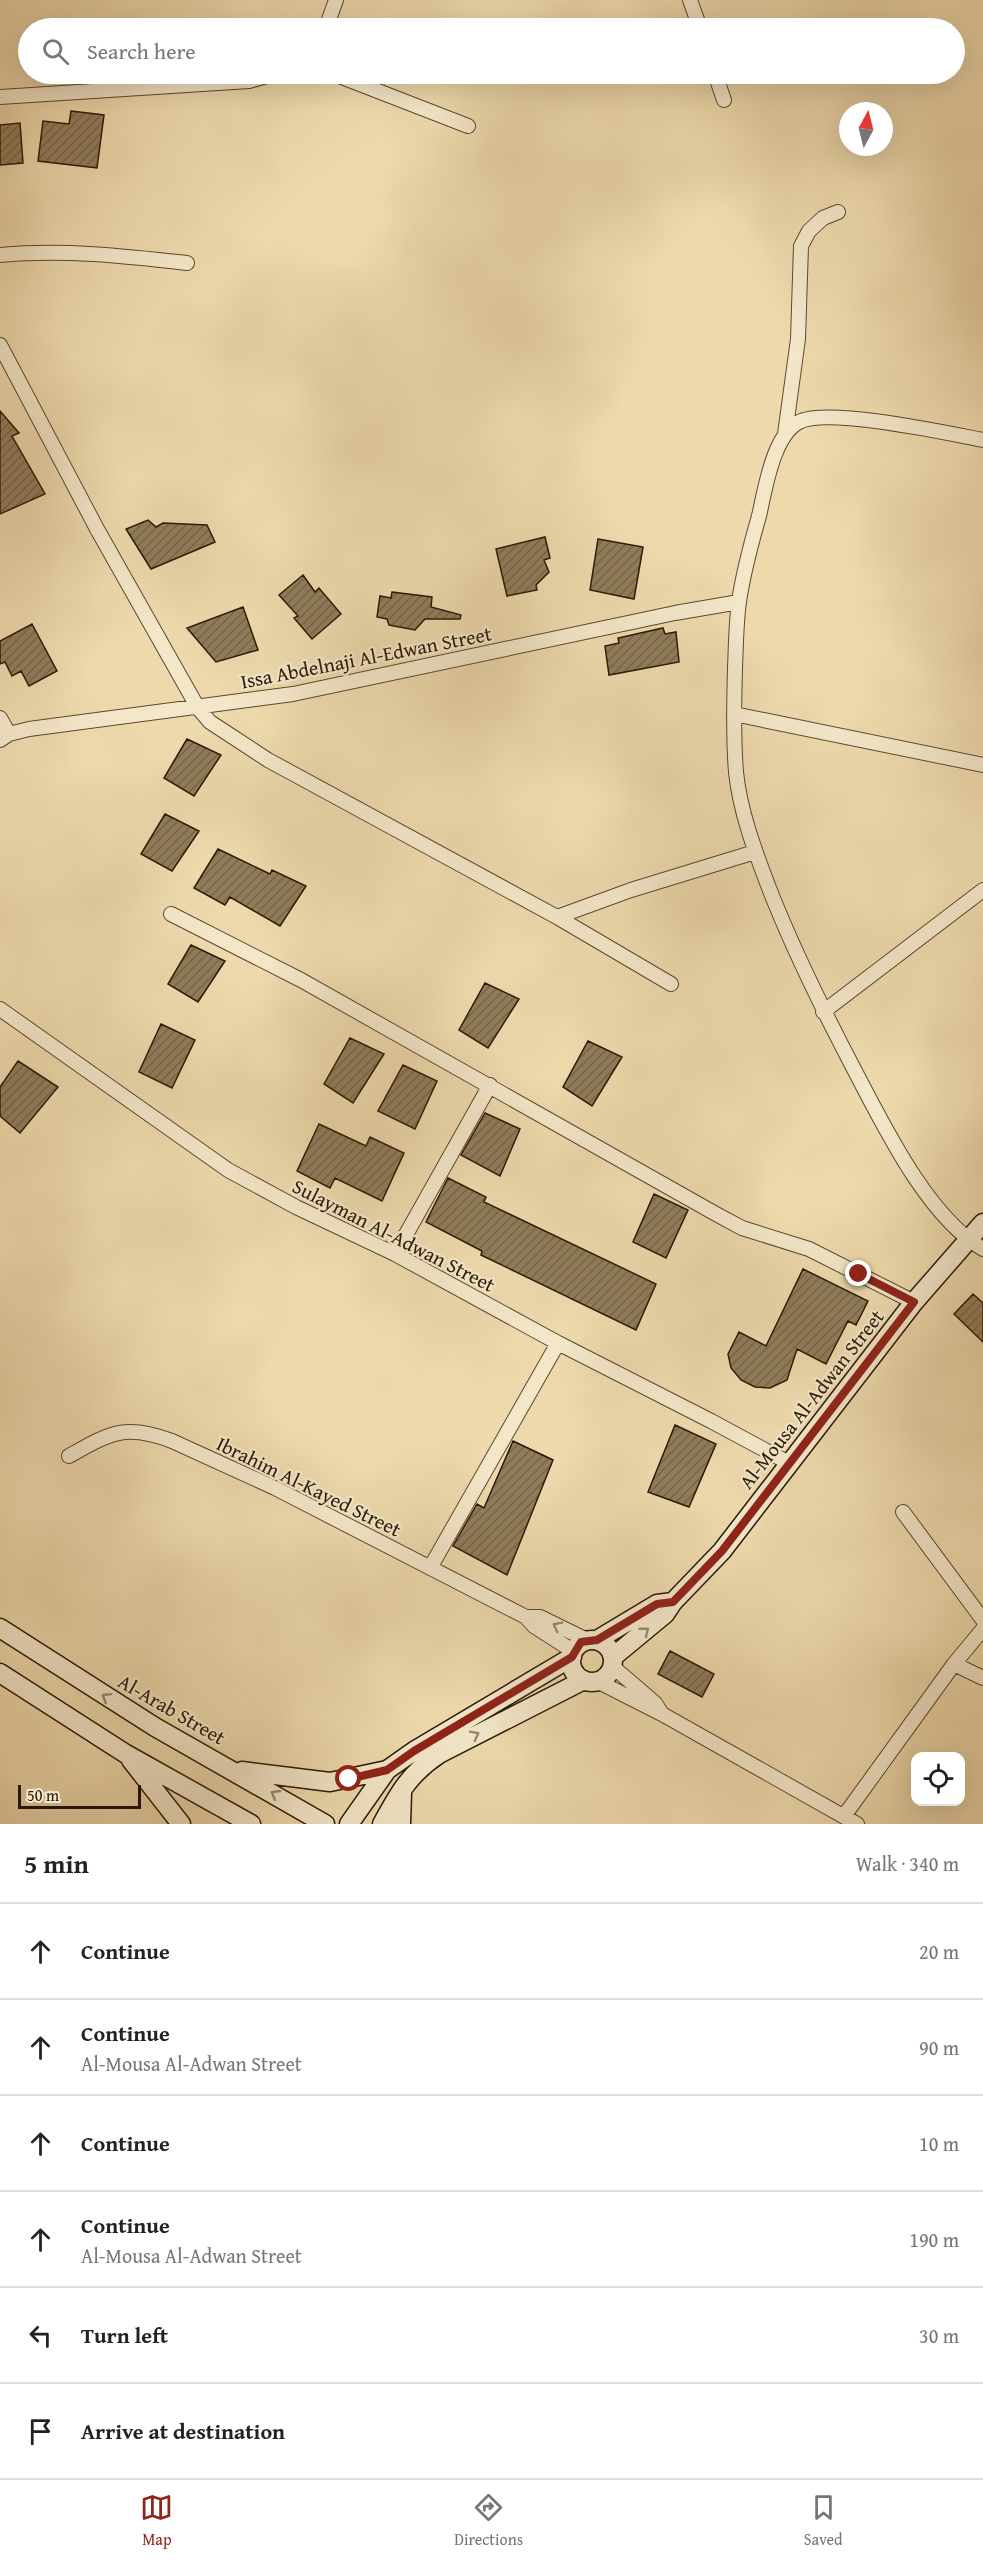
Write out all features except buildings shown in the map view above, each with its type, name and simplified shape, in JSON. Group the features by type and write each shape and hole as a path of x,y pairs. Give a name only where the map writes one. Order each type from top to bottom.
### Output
{"street":[{"path":"330,18 336,0"},
{"path":"690,0 696,18"},
{"path":"0,97 202,84"},
{"path":"360,84 468,126"},
{"path":"718,84 724,100"},
{"path":"838,212 823,218 808,231 801,246 798,339 785,434 769,476 739,602 734,714 736,773 742,807 755,852 789,940 824,1012 900,1155 942,1211 975,1245"},
{"path":"0,255 33,252 187,263"},
{"path":"0,345 97,529 198,708 210,722 267,760 557,917 671,984"},
{"path":"785,434 796,423 809,417 827,416 917,428 983,440"},
{"name":"Issa Abdelnaji Al-Edwan Street","path":"4,737 81,722 293,694 675,613 739,602"},
{"path":"734,714 983,765"},
{"path":"0,718 4,737"},
{"path":"557,917 631,890 755,852"},
{"path":"824,1012 983,890"},
{"path":"171,914 301,980 742,1228 809,1249 914,1302"},
{"name":"Sulayman Al-Adwan Street","path":"0,1010 228,1170 296,1207 395,1254 558,1343 789,1463"},
{"path":"395,1254 490,1085"},
{"name":"Al-Mousa Al-Adwan Street","path":"613,1661 666,1614 673,1602 722,1551 914,1302 975,1245 983,1223"},
{"path":"430,1568 558,1343"},
{"name":"Ibrahim Al-Kayed Street","path":"69,1456 112,1434 125,1431 156,1435 275,1488 526,1617 540,1617 582,1647"},
{"path":"903,1512 983,1620"},
{"name":"Al-Mousa Al-Adwan Street","path":"349,1824 387,1770 414,1751 582,1647 657,1604 673,1602"},
{"name":"Al-Arab Street","path":"0,1628 154,1727 325,1824"},
{"path":"844,1816 954,1664 983,1629"},
{"path":"662,1714 655,1703 613,1661 607,1646 582,1647 574,1671 590,1681 662,1714 857,1824"},
{"path":"382,1824 402,1787 418,1769 439,1754 590,1681 606,1676 613,1661"},
{"path":"954,1664 983,1678"},
{"path":"0,1673 126,1754 251,1824"},
{"path":"126,1754 181,1824"},
{"path":"233,1770 330,1782 387,1770"},
{"path":"401,1824 402,1787"}],"route":[{"path":"349,1779 387,1770 414,1751 572,1657 573,1651 581,1642 597,1640 657,1604 673,1602 696,1580 755,1509 914,1302 859,1274"}]}
